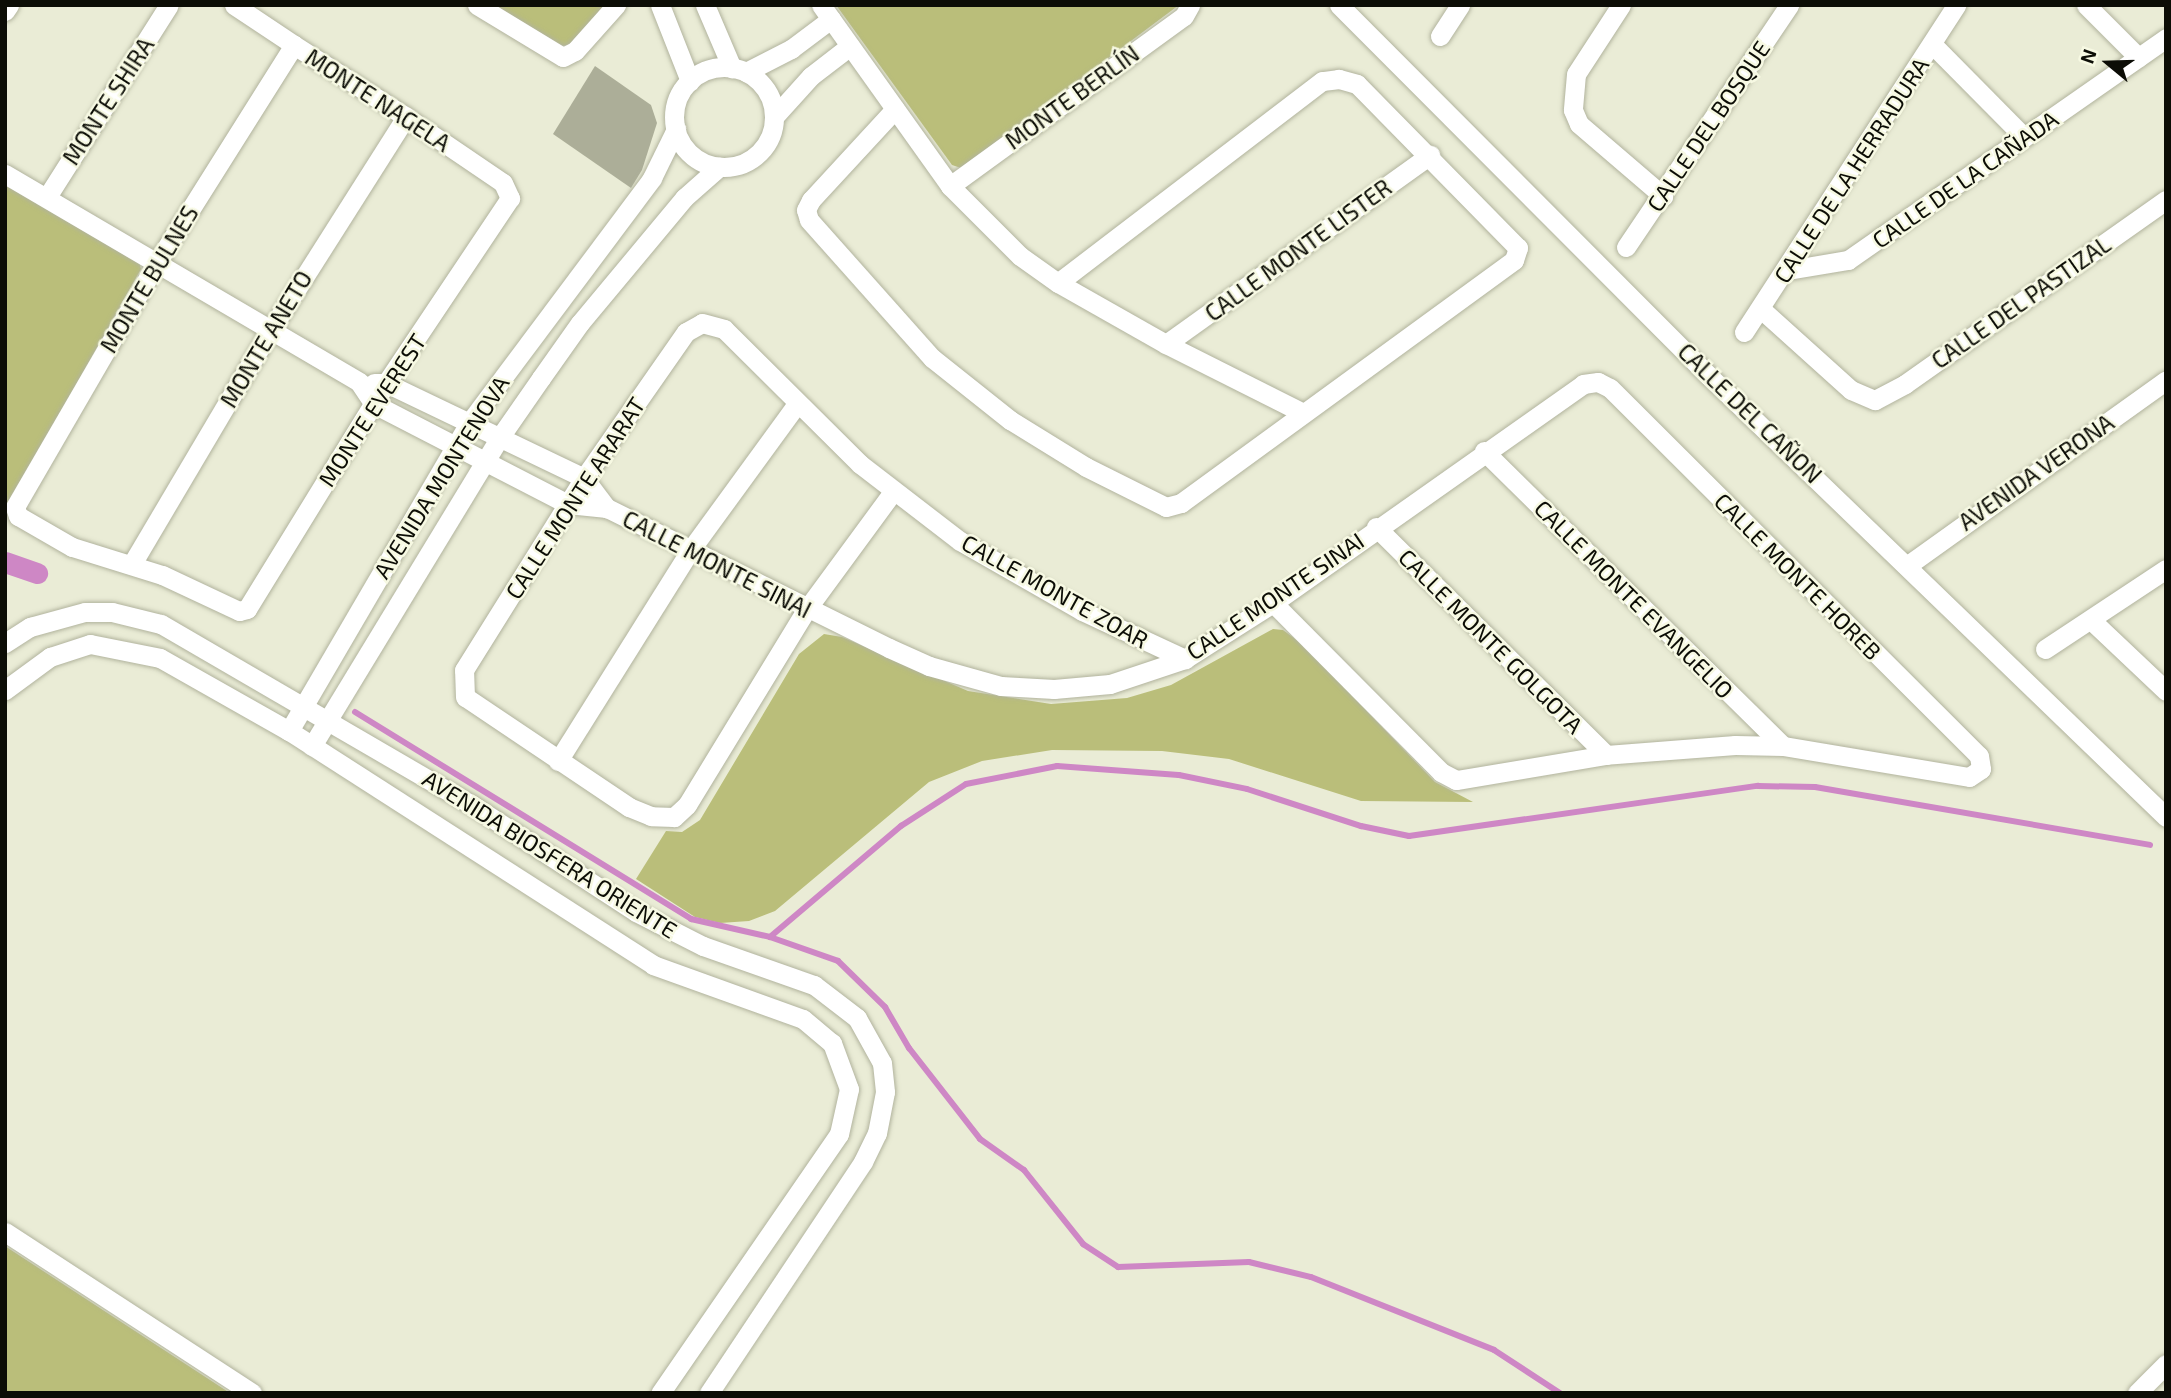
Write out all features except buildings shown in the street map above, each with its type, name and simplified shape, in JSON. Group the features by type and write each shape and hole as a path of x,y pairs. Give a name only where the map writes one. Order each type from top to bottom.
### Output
{"street":[{"path":"5,11 9,5"},
{"name":"MONTE SHIRA","path":"47,197 169,5"},
{"name":"MONTE NAGELA","path":"234,5 503,183 510,192 509,204"},
{"path":"477,5 563,57 575,51 616,5"},
{"path":"660,5 690,81"},
{"path":"705,5 739,70 766,90 774,117 772,131 758,154 746,162 719,167 691,155 676,129 676,103 690,81 717,67 739,70 791,49 826,12 950,186 980,220 1058,283 1166,344 1303,414"},
{"name":"MONTE BERLÍN","path":"950,186 1184,16 1190,5"},
{"name":"CALLE DEL CAÑON","path":"1339,5 1709,376 1908,565 2166,817"},
{"path":"1440,36 1460,5"},
{"path":"1621,5 1576,74 1571,91 1573,110 1579,124 1663,196"},
{"name":"CALLE DEL BOSQUE","path":"1626,247 1663,196 1789,5"},
{"name":"CALLE DE LA HERRADURA","path":"1744,332 1788,270 1956,5"},
{"path":"2086,5 2138,57"},
{"name":"CALLE DE LA CAÑADA","path":"1788,270 1848,260 2166,38"},
{"path":"1931,44 2024,137"},
{"name":"MONTE BULNES","path":"132,564 90,555 18,516 16,504 156,264 294,45"},
{"path":"774,117 811,76 850,46"},
{"path":"895,109 811,200 806,210 809,220 863,286 932,358 1010,420 1086,467 1166,508 1181,503 1514,260 1518,248 1430,155 1357,84 1339,79 1322,81 1058,283"},
{"name":"MONTE ANETO","path":"132,564 270,331 406,117"},
{"name":"AVENIDA MONTENOVA","path":"289,730 469,423 652,178 676,129"},
{"name":"CALLE MONTE LISTER","path":"1166,344 1430,155"},
{"name":"AVENIDA MONTENOVA","path":"312,746 500,437 580,323 684,198 719,167"},
{"path":"5,174 359,382 374,404 568,504 607,508"},
{"name":"CALLE DEL PASTIZAL","path":"1760,309 1851,390 1875,400 1905,384 2166,200"},
{"name":"MONTE EVEREST","path":"132,564 235,610 247,609 387,383 509,204"},
{"name":"CALLE MONTE ZOAR","path":"709,324 733,337 797,404 892,493 1023,579 1185,659"},
{"name":"CALLE MONTE ARARAT","path":"558,761 470,702 463,691 464,670 584,478 686,332 695,325 709,324"},
{"name":"AVENIDA VERONA","path":"1908,565 2166,380"},
{"path":"359,382 387,383 584,478 607,508"},
{"name":"CALLE MONTE SINAI","path":"607,508 806,610 929,666 1001,686 1054,689 1110,684 1185,659 1273,603 1376,527 1583,384 1605,384"},
{"name":"CALLE MONTE HOREB","path":"1605,384 1979,756 1980,772 1969,777 1783,746"},
{"path":"797,404 689,552 558,761 641,813 674,817 687,805 806,610 892,493"},
{"name":"CALLE MONTE EVANGELIO","path":"1485,451 1783,746"},
{"name":"CALLE MONTE GOLGOTA","path":"1376,527 1606,755"},
{"path":"2045,649 2166,569"},
{"path":"1273,603 1441,772 1456,780 1606,755 1694,747 1783,746"},
{"name":"AVENIDA BIOSFERA ORIENTE","path":"5,643 59,617 98,612 136,616 187,636 304,704 672,931 814,985 840,1001 874,1042 885,1092 877,1133 709,1393"},
{"path":"2091,620 2166,691"},
{"name":"AVENIDA BIOSFERA ORIENTE","path":"5,690 50,657 90,644 111,645 160,658 289,730 653,965 803,1019 832,1043 849,1089 839,1134 660,1393"},
{"path":"5,1232 252,1393"},
{"path":"2137,1393 2166,1364"}],"green space":[{"path":"492,5 604,5 578,43 556,47"},
{"path":"836,5 1179,5 961,168 952,165"},
{"path":"5,184 139,262 141,269 5,511"},
{"path":"1273,629 1283,630 1302,644 1435,782 1473,802 1361,801 1229,759 1162,751 1052,750 982,761 929,782 775,911 749,921 720,923 695,917 636,879 666,831 682,832 700,820 799,654 824,634 842,637 968,691 1051,704 1127,698 1171,685"},
{"path":"5,1246 230,1393 5,1393"}],"waterway":[{"path":"5,562 37,573"},
{"path":"355,712 691,919 770,937 838,961 885,1007 909,1048 980,1139 1024,1170 1083,1244 1118,1267 1249,1262 1311,1277 1494,1350 1560,1393"},
{"path":"770,937 901,826 966,784 1057,766 1179,775 1247,789 1361,826 1409,836 1758,786 1815,787 2150,845"}]}
